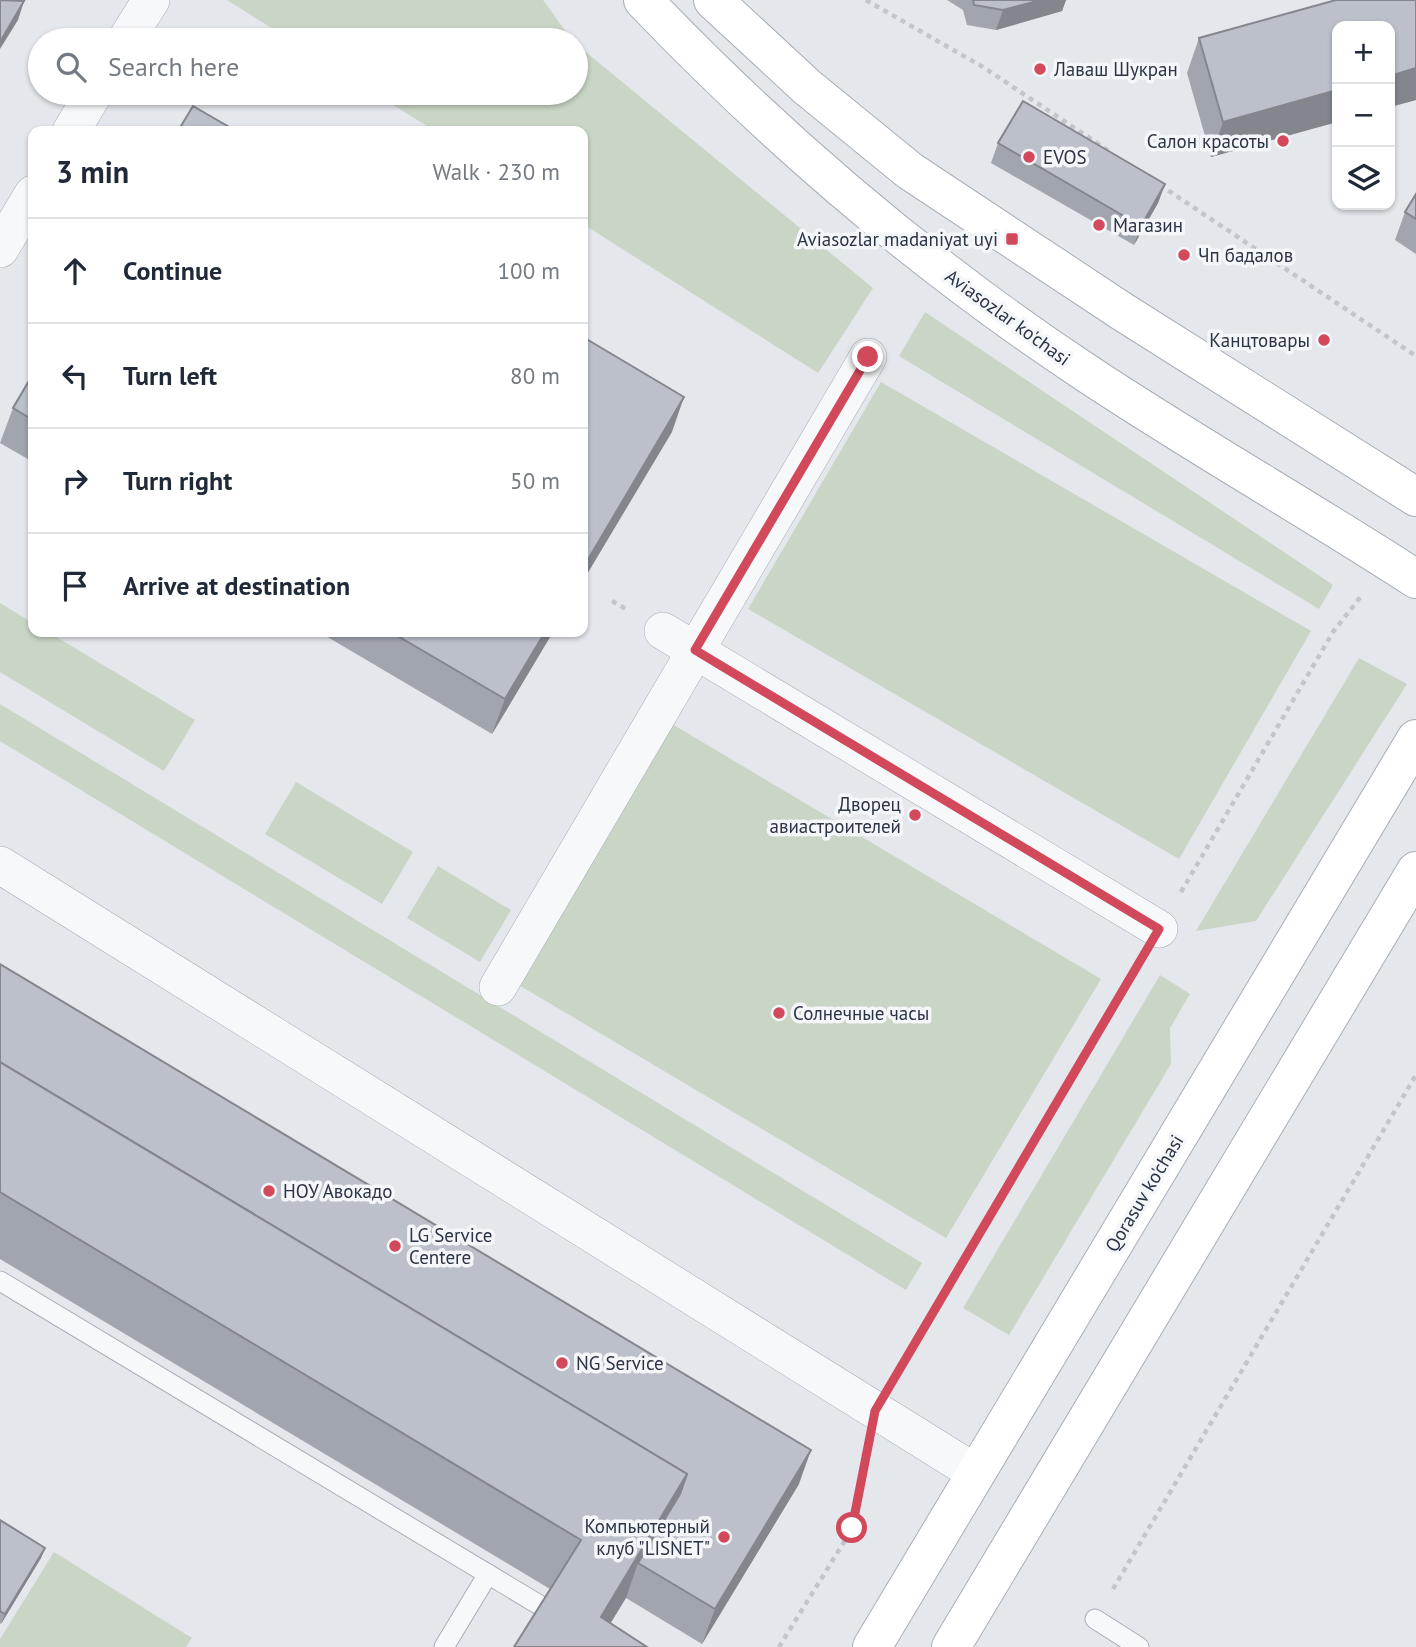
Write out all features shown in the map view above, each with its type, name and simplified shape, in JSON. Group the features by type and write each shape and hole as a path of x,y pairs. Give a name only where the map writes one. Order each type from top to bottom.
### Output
{"main road":[{"name":"Aviasozlar ko'chasi","path":"643,0 753,109 880,220 946,273 1088,374 1402,570"},
{"path":"713,0 807,88 910,170 1123,312 1416,497"},
{"name":"Qorasuv ko'chasi","path":"872,1647 1416,739"},
{"path":"951,1647 1416,871"}],"street":[{"path":"133,28 150,0"},
{"path":"74,126 87,105"},
{"path":"0,248 28,202"},
{"path":"498,987 868,357"},
{"path":"663,631 1159,929"},
{"path":"0,865 976,1473"}],"lane":[{"path":"0,1282 551,1612"},
{"path":"444,1647 488,1574"},
{"path":"1095,1619 1139,1647"}],"path":[{"path":"866,0 983,67 1120,158"},
{"path":"1154,181 1416,356"},
{"path":"779,1647 852,1528 875,1411 1333,632 1402,570"},
{"path":"1095,1619 1416,1075"}],"green space":[{"path":"227,0 543,0 563,28 272,28"},
{"path":"588,54 873,288 818,373 588,227 588,126 427,126 393,105 588,105"},
{"path":"925,312 1333,585 1319,609 899,356"},
{"path":"881,382 1311,631 1179,859 748,609"},
{"path":"0,603 28,620 28,637 56,637 195,720 164,771 0,672"},
{"path":"1359,658 1407,684 1256,921 1196,931"},
{"path":"0,704 922,1263 906,1290 0,741"},
{"path":"672,724 1101,979 946,1238 517,984"},
{"path":"296,782 413,852 382,904 265,834"},
{"path":"438,866 511,910 480,962 407,918"},
{"path":"1160,975 1190,994 1170,1028 1171,1064 1009,1335 963,1308"},
{"path":"54,1552 192,1638 186,1647 0,1647 0,1639"}],"building":[{"path":"0,0 24,1 0,42"},
{"path":"973,0 1041,0 1003,10 974,5"},
{"path":"1336,0 1416,0 1416,68 1395,74 1395,21 1332,21 1332,91 1223,122 1199,38"},
{"path":"1023,101 1165,184 1141,226 998,143"},
{"path":"193,106 227,126 181,126"},
{"path":"1416,194 1416,219 1405,212"},
{"path":"588,340 684,397 588,560"},
{"path":"28,382 28,417 13,408"},
{"path":"400,637 542,637 505,699"},
{"path":"0,964 811,1450 715,1609 638,1563 680,1494 687,1474 0,1062"},
{"path":"0,1062 687,1474 601,1617 647,1647 514,1647 581,1540 0,1192"},
{"path":"0,1520 45,1548 5,1614 0,1611"}],"place":[{"name":"Лаваш Шукран","path":"1040,69"},
{"name":"Салон красоты","path":"1283,141"},
{"name":"EVOS","path":"1029,157"},
{"name":"Магазин","path":"1099,225"},
{"name":"Aviasozlar madaniyat uyi","path":"1012,239"},
{"name":"Чп бадалов","path":"1184,255"},
{"name":"Канцтовары","path":"1324,340"},
{"name":"Дворец авиастроителей","path":"915,815"},
{"name":"Солнечные часы","path":"779,1013"},
{"name":"НОУ Авокадо","path":"269,1191"},
{"name":"LG Service Centere","path":"395,1246"},
{"name":"NG Service","path":"562,1363"},
{"name":"Компьютерный клуб \"LISNET\"","path":"724,1537"}],"route":[{"path":"852,1528 875,1411 1159,929 695,650 868,357"}]}
